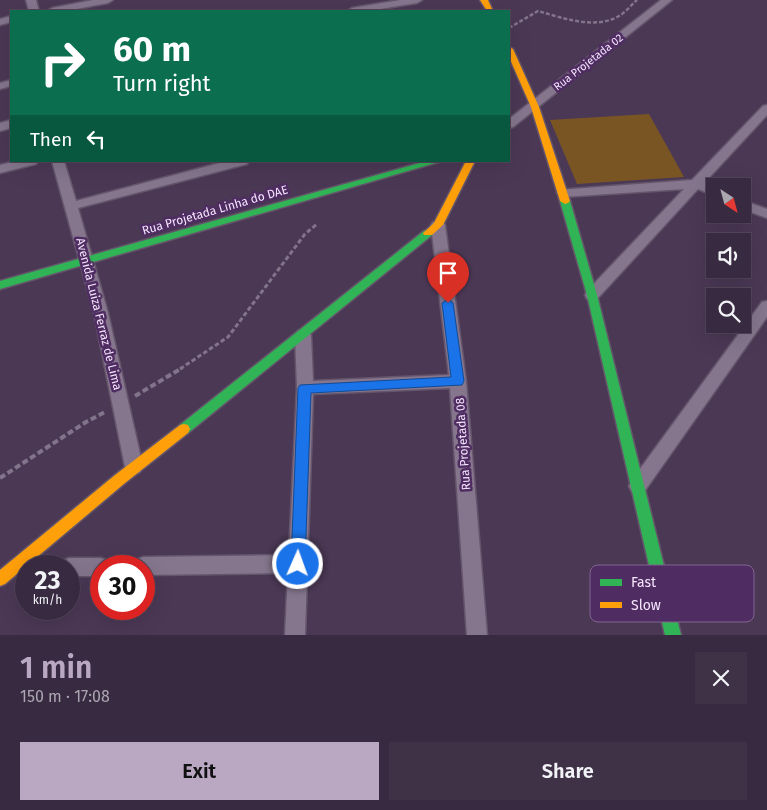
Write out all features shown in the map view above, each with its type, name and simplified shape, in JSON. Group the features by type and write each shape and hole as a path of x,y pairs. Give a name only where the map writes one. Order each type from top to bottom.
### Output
{"street":[{"path":"57,10 108,0"},
{"path":"358,0 366,10 417,0"},
{"name":"Rua Projetada 02","path":"510,124 667,0"},
{"path":"510,51 535,106 564,193 592,295 657,565"},
{"path":"592,295 767,108"},
{"path":"0,169 28,162"},
{"name":"Avenida Luiza Ferraz de Lima","path":"58,162 101,313 134,468"},
{"path":"71,206 239,162"},
{"name":"Rua Projetada Linha do DAE","path":"0,285 434,162"},
{"path":"13,572 134,468 303,335 438,225 470,162"},
{"path":"564,193 697,184 706,188"},
{"path":"751,208 767,214"},
{"name":"Rua Projetada 08","path":"438,225 458,381 477,635"},
{"path":"638,486 767,306"},
{"path":"294,635 305,388 303,335"},
{"path":"305,388 458,381"},
{"path":"155,566 298,564"},
{"path":"671,622 674,635"}],"path":[{"path":"510,27 538,12 600,23 618,17 637,0"},
{"path":"0,478 86,422 192,362 228,337 305,234 317,224"}],"shaded area":[{"path":"649,114 684,177 577,184 550,120"}],"traffic: fast":[{"path":"0,285 434,162"},
{"path":"565,201 592,295 656,565"},
{"path":"184,429 428,233"},
{"path":"670,622 673,635"}],"traffic: slow":[{"path":"484,0 489,10"},
{"path":"510,51 535,107 565,201"},
{"path":"428,233 438,225 470,162"},
{"path":"0,579 120,479 184,429"}],"route":[{"path":"298,564 305,388 458,381 448,303"}]}
